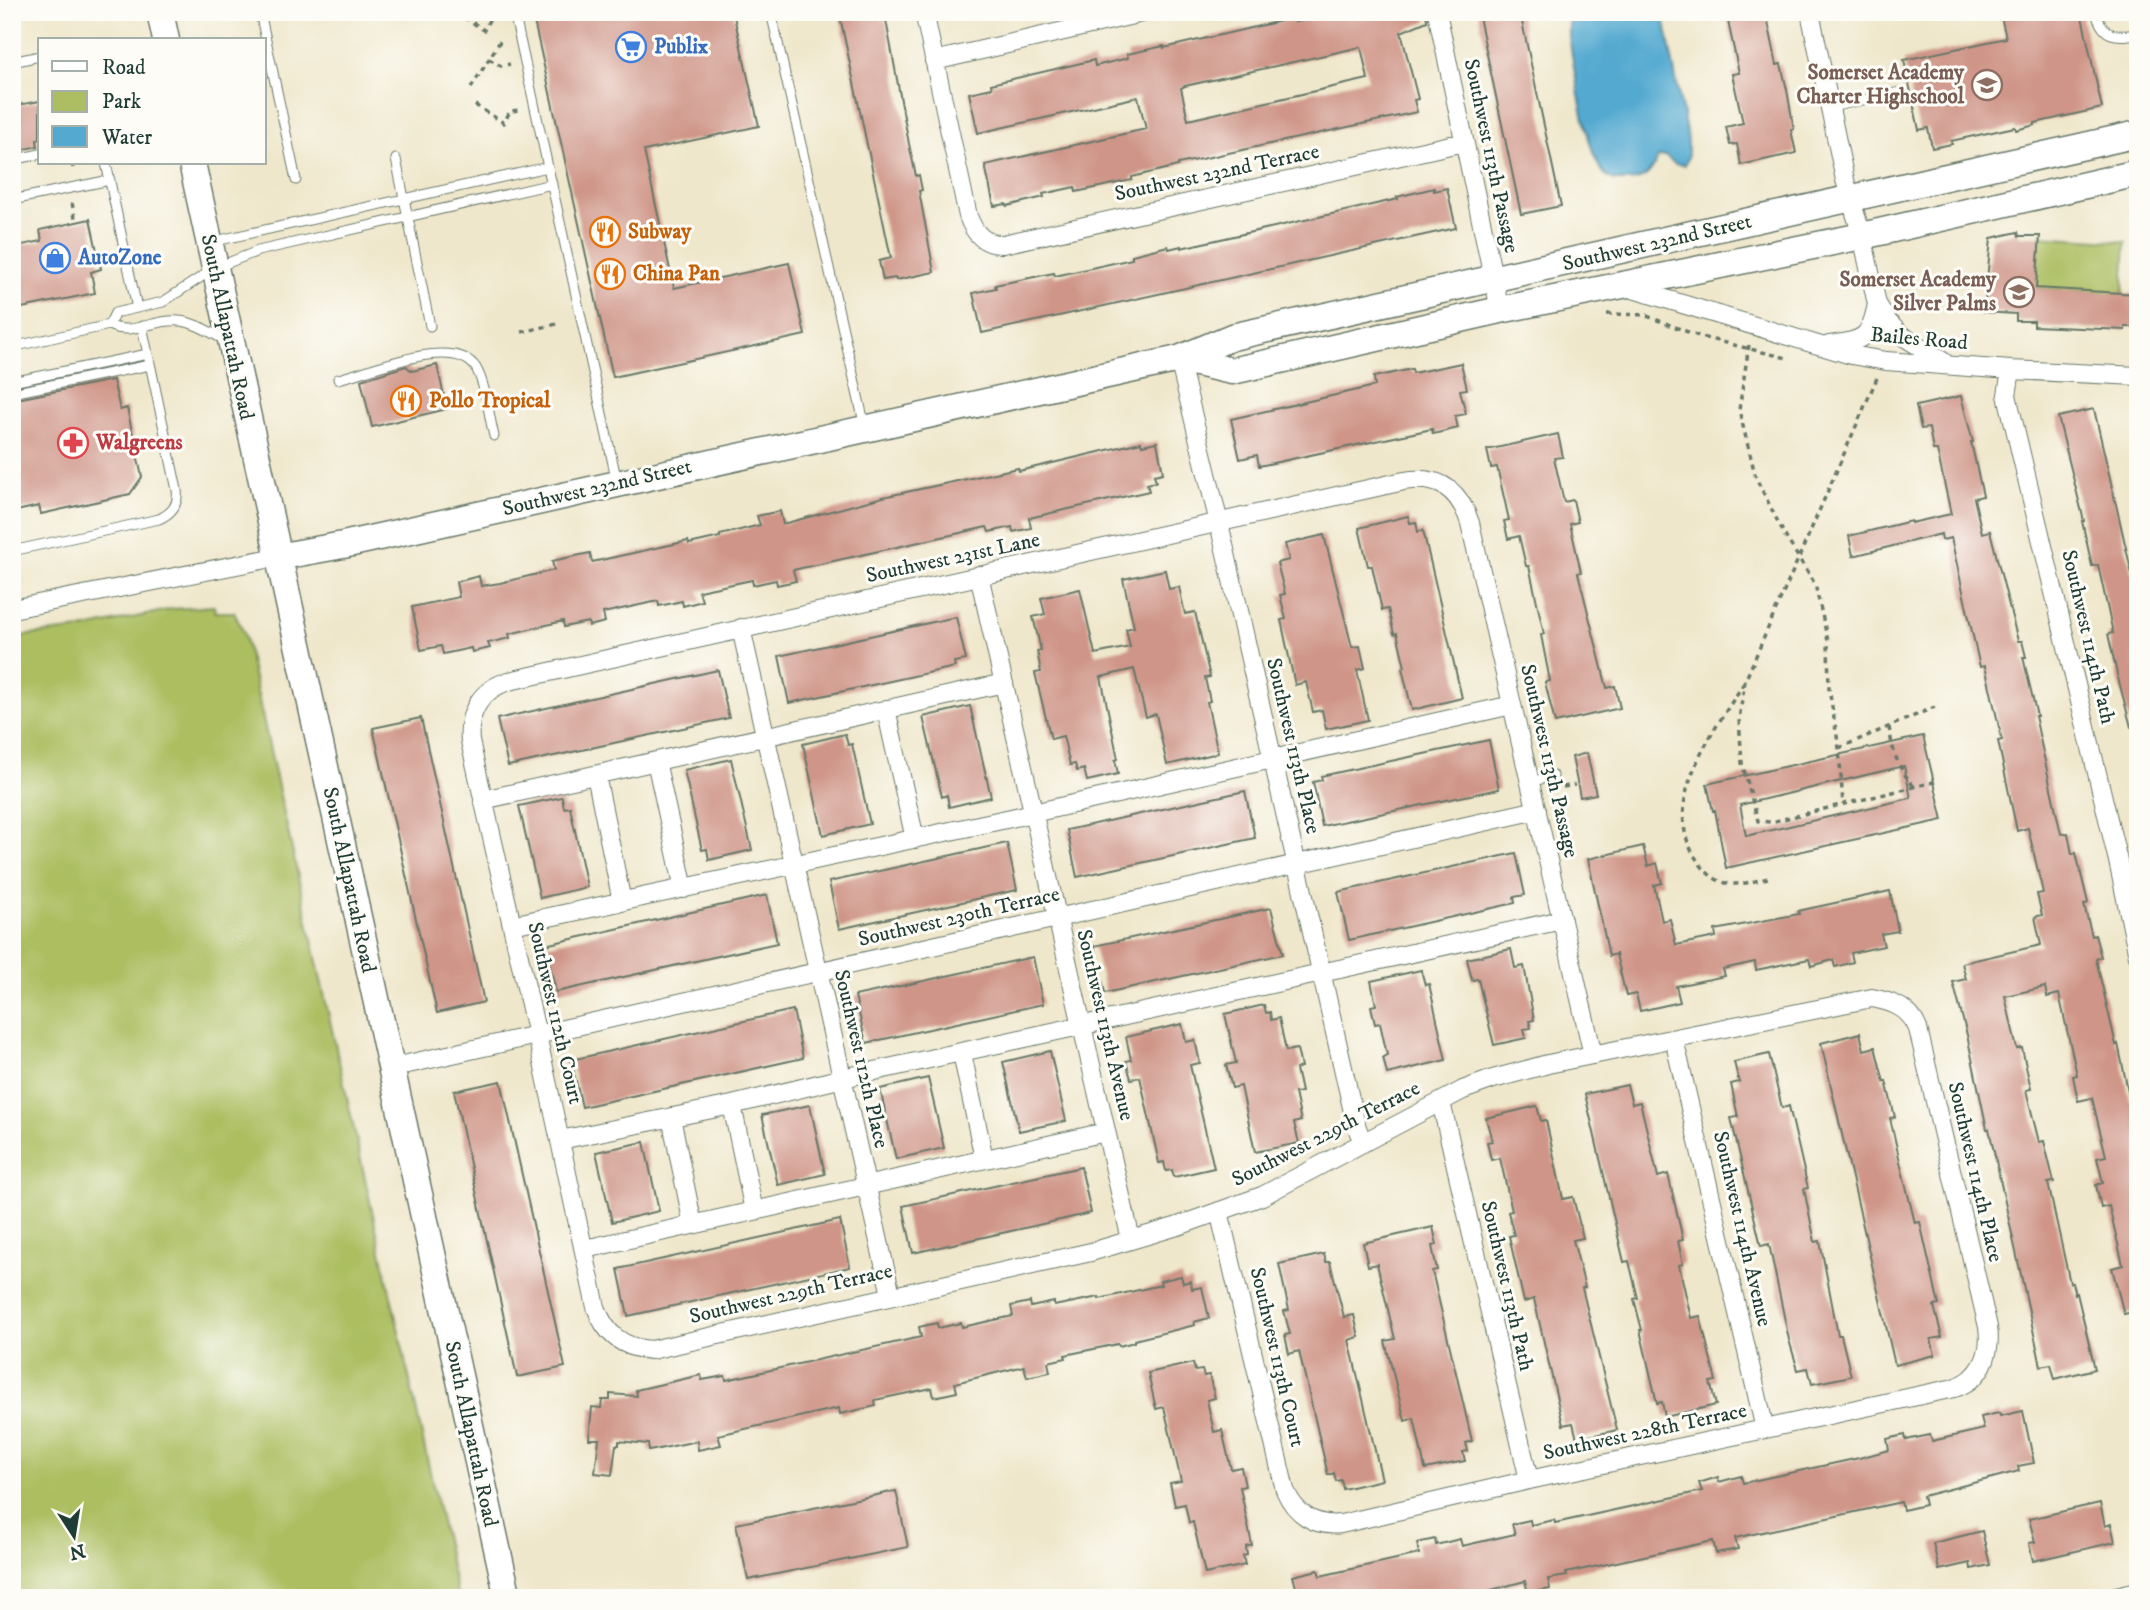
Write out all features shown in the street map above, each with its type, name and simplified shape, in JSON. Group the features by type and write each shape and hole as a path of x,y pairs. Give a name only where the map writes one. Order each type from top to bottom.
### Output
{"street":[{"path":"160,12 166,38"},
{"path":"930,13 934,61 1146,12"},
{"name":"Southwest 113th Passage","path":"1437,12 1500,310"},
{"path":"1810,12 1850,200 1862,236 1877,304 1888,322 1901,335 1947,364"},
{"name":"Southwest 232nd Terrace","path":"934,61 968,216 980,237 990,243 1003,244 1464,142"},
{"name":"Southwest 232nd Street","path":"12,609 333,547 1179,359 1232,337 2138,134"},
{"name":"South Allapattah Road","path":"192,164 508,1598"},
{"name":"Southwest 232nd Street","path":"1179,359 1232,371 1500,310 1862,236 2138,173"},
{"name":"Bailes Road","path":"1622,286 1851,355 1886,361 2138,376"},
{"path":"1822,346 1862,338 1872,326 1877,304"},
{"name":"Southwest 113th Place","path":"1179,359 1356,1125 1363,1143"},
{"name":"Southwest 114th Path","path":"2011,370 2007,395 2118,861 2138,956"},
{"name":"Southwest 231st Lane","path":"478,701 502,683 741,628 1418,479 1429,479 1443,485"},
{"name":"Southwest 113th Passage","path":"1443,485 1460,501 1470,523 1593,1055"},
{"name":"Southwest 113th Avenue","path":"979,575 1131,1240"},
{"name":"Southwest 112th Place","path":"741,628 891,1295"},
{"path":"483,800 1004,683"},
{"name":"Southwest 112th Court","path":"478,701 472,716 470,735 483,800 596,1307 609,1333"},
{"path":"512,925 915,839 1512,705"},
{"path":"886,709 915,839"},
{"path":"656,761 684,889"},
{"path":"596,775 622,902"},
{"name":"Southwest 230th Terrace","path":"390,1068 1537,810"},
{"path":"560,1140 732,1105 842,1078 1562,920"},
{"name":"Southwest 229th Terrace","path":"609,1333 623,1343 651,1350 1091,1252 1262,1196 1441,1102 1493,1079 1593,1055 1863,999 1881,1000 1903,1008"},
{"name":"Southwest 114th Place","path":"1903,1008 1912,1016 1919,1029 1988,1327 1988,1351"},
{"name":"Southwest 114th Avenue","path":"1674,1039 1765,1429"},
{"path":"962,1053 984,1159"},
{"name":"Southwest 113th Path","path":"1441,1102 1529,1480"},
{"path":"732,1105 754,1211"},
{"path":"671,1117 693,1225"},
{"path":"584,1250 1106,1132"},
{"name":"Southwest 113th Court","path":"1219,1212 1285,1490 1297,1509"},
{"name":"Southwest 228th Terrace","path":"1297,1509 1316,1522 1341,1524 1529,1480 1961,1386 1974,1378 1988,1351"},
{"path":"2107,1598 2138,1591"}],"lane":[{"path":"260,12 266,38"},
{"path":"514,12 617,483"},
{"path":"771,12 865,428"},
{"path":"2096,12 2099,24 2106,32 2118,36 2138,34"},
{"path":"266,40 296,180"},
{"path":"13,63 38,57"},
{"path":"1831,107 1900,92"},
{"path":"12,160 38,154"},
{"path":"396,159 430,326"},
{"path":"106,164 137,308"},
{"path":"209,243 548,167"},
{"path":"12,200 110,180"},
{"path":"109,325 115,313 169,299 215,268 258,251 552,184"},
{"path":"12,347 109,325 121,331 180,321 231,343"},
{"path":"12,551 153,521 172,510 177,500 177,490 142,326"},
{"path":"12,382 148,354"},
{"path":"338,379 394,362 442,354 457,355 476,369 494,436"},
{"path":"12,393 150,365"},
{"path":"1530,782 1553,776"}],"path":[{"path":"456,12 484,30 490,18 500,16"},
{"path":"471,88 502,38"},
{"path":"489,59 501,66 511,64"},
{"path":"475,105 504,123 510,111 522,109"},
{"path":"72,164 74,172"},
{"path":"72,202 75,218"},
{"path":"1604,314 1647,316 1659,309"},
{"path":"522,332 561,323"},
{"path":"1753,325 1739,410 1756,478 1815,584 1828,641 1829,689 1839,748 1843,804"},
{"path":"1768,878 1739,886 1723,884 1702,867 1691,850 1683,822 1686,794 1692,774 1745,681 1873,385 1886,361"},
{"path":"1745,681 1739,719 1742,763 1758,821 1771,822 1938,781"},
{"path":"1839,748 1935,707"},
{"path":"1889,727 1898,766 1914,787"}],"green space":[{"path":"2040,236 2126,242 2123,294 2036,288"},
{"path":"214,606 215,612 234,612 244,633 458,1598 12,1598 12,637 82,629 172,609"}],"water":[{"path":"1572,12 1663,12 1688,141 1685,165 1675,164 1665,156 1658,157 1647,175 1633,181 1614,180 1603,172 1591,147 1577,87 1569,37"}],"building":[{"path":"532,12 733,12 759,126 644,151 674,288 789,263 805,335 613,377"},
{"path":"839,12 880,12 882,21 886,20 909,144 922,190 919,191 934,272 883,280 879,261 891,258"},
{"path":"1339,12 1396,12 1397,18 1426,12 1427,21 1401,32 1418,99 1414,100 1417,112 1178,164 1132,177 1132,180 1076,192 1075,187 1007,206 994,206 985,165 1146,129 1138,97 978,133 969,93 992,88 991,84 1094,60 1095,66 1128,58 1127,54 1294,18 1295,22","holes":["1361,47 1368,79 1188,120 1181,88"]},
{"path":"1478,12 1520,12 1561,206 1521,214"},
{"path":"1726,12 1766,12 1777,65 1781,64 1787,90 1796,153 1741,165 1737,144 1730,145 1726,127 1743,123 1732,74 1739,73"},
{"path":"2000,12 2081,12 2102,108 2016,130 2015,127 1951,141 1952,144 1932,148 1928,128 1919,130 1904,60 2006,38"},
{"path":"38,101 38,146 12,152 12,106"},
{"path":"1434,188 1434,191 1447,188 1456,228 982,333 973,293 996,288 995,285 1054,273 1055,276 1132,259 1132,255 1168,246 1169,249 1181,248 1398,199 1397,197"},
{"name":"AutoZone","path":"90,219 101,269 91,272 95,293 12,310 12,247 42,241 40,230"},
{"path":"2018,232 2019,236 2040,236 2036,288 2138,294 2138,327 2125,327 2125,330 2034,326 2034,321 2016,321 2016,314 1984,312 1991,238"},
{"path":"1461,363 1467,389 1460,390 1466,414 1455,416 1458,428 1433,434 1432,429 1259,466 1257,455 1240,459 1231,419 1375,386 1374,377 1412,369 1413,373"},
{"name":"Pollo Tropical","path":"437,365 447,409 372,427 361,380 406,366 412,371"},
{"name":"Walgreens","path":"113,380 120,410 127,408 142,477 130,494 41,514 39,506 12,512 12,400"},
{"path":"1961,396 1983,496 1974,498 1982,533 1990,531 2018,641 2022,641 2026,657 2023,657 2061,834 2068,833 2072,854 2076,853 2088,903 2084,905 2101,957 2096,959 2116,1045 2118,1044 2130,1100 2135,1099 2138,1112 2138,1311 2124,1314 2112,1268 2123,1265 2109,1206 2101,1208 2096,1185 2103,1183 2097,1158 2106,1156 2092,1098 2078,1101 2073,1076 2077,1075 2059,994 2047,997 2045,987 2005,996 2017,1049 2022,1048 2031,1089 2026,1090 2039,1142 2044,1141 2054,1182 2048,1183 2070,1283 2075,1294 2077,1293 2095,1369 2055,1379 2051,1364 2041,1366 1989,1129 1953,982 1966,979 1962,963 2041,945 2035,917 2042,915 2037,894 2043,893 2028,828 2017,831 1998,741 2002,740 1985,666 1980,667 1951,538 1942,540 1941,534 1853,556 1849,536 1951,514 1937,450 1933,450 1929,428 1921,429 1916,406"},
{"path":"2094,409 2132,574 2138,573 2138,727 2131,727 2117,674 2108,634 2113,633 2098,565 2092,566 2084,521 2058,417"},
{"path":"1558,434 1563,457 1554,458 1564,502 1573,500 1578,522 1570,524 1581,572 1578,573 1607,688 1615,686 1620,708 1555,723 1545,682 1550,681 1541,635 1544,634 1529,566 1526,566 1519,536 1508,539 1504,521 1509,520 1497,467 1491,468 1487,450"},
{"path":"1141,442 1142,445 1157,442 1163,473 1154,475 1156,482 1147,484 1149,491 1029,518 1031,528 1013,532 1012,527 989,532 987,527 793,570 796,581 777,585 776,580 753,585 752,580 699,591 702,601 683,606 682,601 659,606 658,601 603,613 605,622 589,626 588,622 564,627 563,621 509,634 510,638 488,643 490,648 472,652 471,648 443,654 441,646 421,650 412,607 459,597 456,582 479,576 481,586 500,583 554,570 552,561 590,553 592,562 688,541 689,544 760,525 757,516 780,511 783,524 883,497 1018,468 1019,471"},
{"path":"1408,516 1410,523 1416,522 1418,532 1423,530 1462,698 1412,710 1397,633 1394,634 1388,609 1382,610 1372,566 1368,566 1359,528"},
{"path":"1324,535 1352,647 1360,646 1365,668 1357,670 1368,720 1326,729 1322,710 1313,712 1306,682 1295,685 1281,620 1286,619 1280,595 1285,594 1277,563 1289,560 1285,544"},
{"path":"1165,570 1169,589 1179,587 1185,614 1195,612 1210,677 1205,678 1210,701 1207,702 1218,753 1167,765 1156,714 1146,717 1134,669 1101,677 1118,759 1115,760 1118,774 1087,781 1084,769 1077,771 1075,764 1070,765 1063,736 1051,739 1035,673 1041,672 1037,651 1041,650 1033,617 1045,614 1041,598 1080,589 1095,654 1130,647 1126,629 1134,627 1123,579"},
{"path":"956,617 966,660 954,662 955,667 789,703 779,656"},
{"path":"718,670 729,718 508,766 497,719"},
{"path":"970,706 991,797 949,807 947,795 942,797 923,717"},
{"path":"421,718 484,1002 437,1013 373,728"},
{"path":"845,734 848,745 852,744 870,824 823,835 803,744"},
{"path":"1923,736 1943,820 1726,868 1707,784","holes":["1904,766 1911,798 1746,836 1740,805"]},
{"path":"1489,740 1499,789 1322,826 1313,782 1322,780 1321,776"},
{"path":"1587,753 1596,794 1580,797 1572,757"},
{"path":"731,759 752,850 709,860 707,849 702,850 684,770"},
{"path":"1245,791 1255,838 1077,877 1067,830"},
{"path":"562,797 564,808 570,807 587,887 540,898 519,806"},
{"path":"1007,843 1017,890 839,929 829,882"},
{"path":"1643,846 1648,866 1657,863 1662,883 1654,885 1662,921 1670,919 1676,945 1716,937 1715,930 1799,914 1798,911 1890,891 1898,931 1881,934 1884,946 1851,953 1853,962 1835,967 1833,960 1811,966 1809,959 1756,970 1755,962 1723,969 1725,976 1676,986 1680,1002 1640,1011 1636,994 1626,996 1616,954 1609,956 1588,859"},
{"path":"1516,853 1525,895 1514,897 1515,903 1349,940 1338,892"},
{"path":"767,895 777,943 556,992 545,945"},
{"path":"1271,908 1283,954 1105,993 1094,946"},
{"path":"1511,949 1515,968 1524,966 1534,1020 1529,1021 1531,1028 1524,1029 1526,1038 1494,1045 1478,979 1472,980 1467,959"},
{"path":"1033,957 1043,1004 866,1043 855,996"},
{"path":"1421,970 1425,985 1429,984 1446,1060 1387,1074 1383,1057 1387,1055 1380,1023 1375,1024 1371,1006 1376,1005 1371,981"},
{"path":"1264,1005 1266,1013 1270,1012 1271,1020 1279,1018 1286,1051 1297,1049 1301,1067 1296,1069 1301,1092 1295,1093 1301,1121 1294,1123 1299,1143 1255,1152 1241,1086 1232,1088 1226,1065 1236,1063 1225,1014"},
{"path":"793,1010 803,1058 582,1107 571,1060"},
{"path":"1182,1024 1186,1042 1195,1040 1200,1063 1190,1065 1214,1168 1174,1177 1172,1170 1166,1171 1164,1162 1159,1163 1140,1077 1131,1079 1126,1061 1131,1060 1126,1037"},
{"path":"1860,1033 1864,1050 1875,1047 1884,1082 1886,1081 1895,1117 1890,1118 1901,1166 1915,1223 1920,1222 1939,1305 1934,1306 1942,1337 1931,1339 1935,1355 1895,1365 1821,1043"},
{"path":"1050,1051 1066,1121 1019,1131 1003,1062"},
{"path":"1769,1054 1782,1108 1789,1106 1808,1188 1804,1189 1815,1242 1820,1241 1838,1335 1841,1335 1851,1376 1812,1384 1808,1368 1798,1370 1769,1244 1761,1246 1731,1118 1738,1117 1731,1084 1739,1082 1734,1062"},
{"path":"928,1078 944,1148 896,1159 880,1089"},
{"path":"501,1081 565,1367 517,1377 454,1091"},
{"path":"1627,1085 1632,1104 1640,1102 1658,1177 1668,1174 1683,1240 1678,1241 1683,1264 1679,1265 1691,1318 1700,1316 1716,1381 1710,1382 1716,1405 1665,1417 1662,1402 1657,1403 1634,1299 1638,1298 1629,1261 1624,1262 1585,1094"},
{"path":"810,1105 825,1174 778,1185 762,1115"},
{"path":"1537,1106 1541,1121 1546,1120 1563,1199 1573,1197 1583,1238 1573,1240 1585,1287 1582,1288 1617,1430 1577,1439 1573,1423 1563,1425 1534,1299 1524,1302 1509,1236 1514,1235 1508,1212 1512,1211 1500,1158 1491,1160 1487,1142 1492,1141 1486,1118"},
{"path":"644,1142 659,1211 612,1222 596,1152"},
{"path":"1081,1167 1091,1213 913,1253 903,1206"},
{"path":"840,1220 850,1267 628,1316 618,1269"},
{"path":"1433,1227 1437,1245 1432,1246 1437,1270 1432,1271 1472,1441 1466,1443 1468,1451 1463,1452 1465,1461 1425,1469 1414,1418 1405,1421 1385,1341 1395,1339 1377,1264 1368,1266 1363,1243"},
{"path":"1324,1254 1326,1262 1330,1262 1344,1317 1354,1315 1359,1337 1349,1340 1382,1480 1343,1489 1341,1480 1336,1481 1334,1473 1328,1475 1299,1351 1289,1354 1285,1335 1290,1334 1284,1311 1289,1310 1279,1264"},
{"path":"1181,1276 1183,1283 1191,1281 1192,1289 1202,1287 1209,1318 1194,1322 1195,1325 1119,1346 1118,1344 1065,1355 1066,1358 1048,1362 1050,1372 1027,1377 1024,1366 955,1383 957,1392 934,1397 932,1388 875,1400 876,1406 840,1414 839,1408 718,1435 721,1445 698,1450 697,1441 649,1451 648,1444 619,1441 619,1445 616,1445 612,1475 595,1473 599,1439 589,1439 592,1407 601,1408 602,1400 610,1400 610,1394 637,1396 636,1390 701,1375 702,1380 725,1376 726,1380 921,1337 919,1327 937,1323 938,1328 961,1323 962,1327 1013,1316 1011,1306 1030,1302 1031,1307 1054,1302 1054,1306 1099,1299 1161,1285 1160,1281"},
{"path":"1193,1363 1195,1371 1202,1370 1204,1376 1209,1375 1215,1398 1207,1400 1214,1432 1222,1430 1231,1469 1241,1467 1245,1486 1240,1487 1252,1545 1246,1547 1247,1555 1243,1556 1245,1565 1205,1574 1193,1522 1189,1523 1185,1504 1175,1506 1170,1483 1181,1481 1164,1407 1156,1409 1148,1373"},
{"path":"2023,1411 2034,1463 2018,1466 2019,1471 1923,1496 1925,1505 1903,1510 1901,1502 1735,1538 1738,1549 1716,1553 1713,1541 1566,1573 1567,1576 1548,1579 1550,1589 1528,1593 1525,1581 1461,1598 1299,1598 1293,1576 1318,1570 1320,1576 1419,1554 1417,1543 1435,1539 1436,1545 1460,1539 1462,1546 1515,1534 1512,1524 1530,1520 1531,1525 1554,1520 1555,1523 1702,1491 1699,1483 1718,1477 1719,1482 1741,1476 1743,1483 1859,1458 1889,1450 1887,1439 1905,1435 1906,1440 1930,1435 1932,1441 1984,1429 1981,1417"},
{"path":"896,1491 908,1547 748,1580 736,1524"},
{"path":"2100,1503 2105,1526 2111,1524 2115,1542 2033,1561 2029,1543 2035,1542 2029,1519"},
{"path":"1982,1531 1990,1565 1971,1569 1970,1563 1939,1570 1933,1543"}],"place":[{"name":"Publix","path":"631,47"},
{"name":"Somerset Academy Charter Highschool","path":"1987,85"},
{"name":"Subway","path":"605,232"},
{"name":"AutoZone","path":"55,258"},
{"name":"China Pan","path":"610,274"},
{"name":"Somerset Academy Silver Palms","path":"2019,292"},
{"name":"Pollo Tropical","path":"406,401"},
{"name":"Walgreens","path":"73,443"}]}
